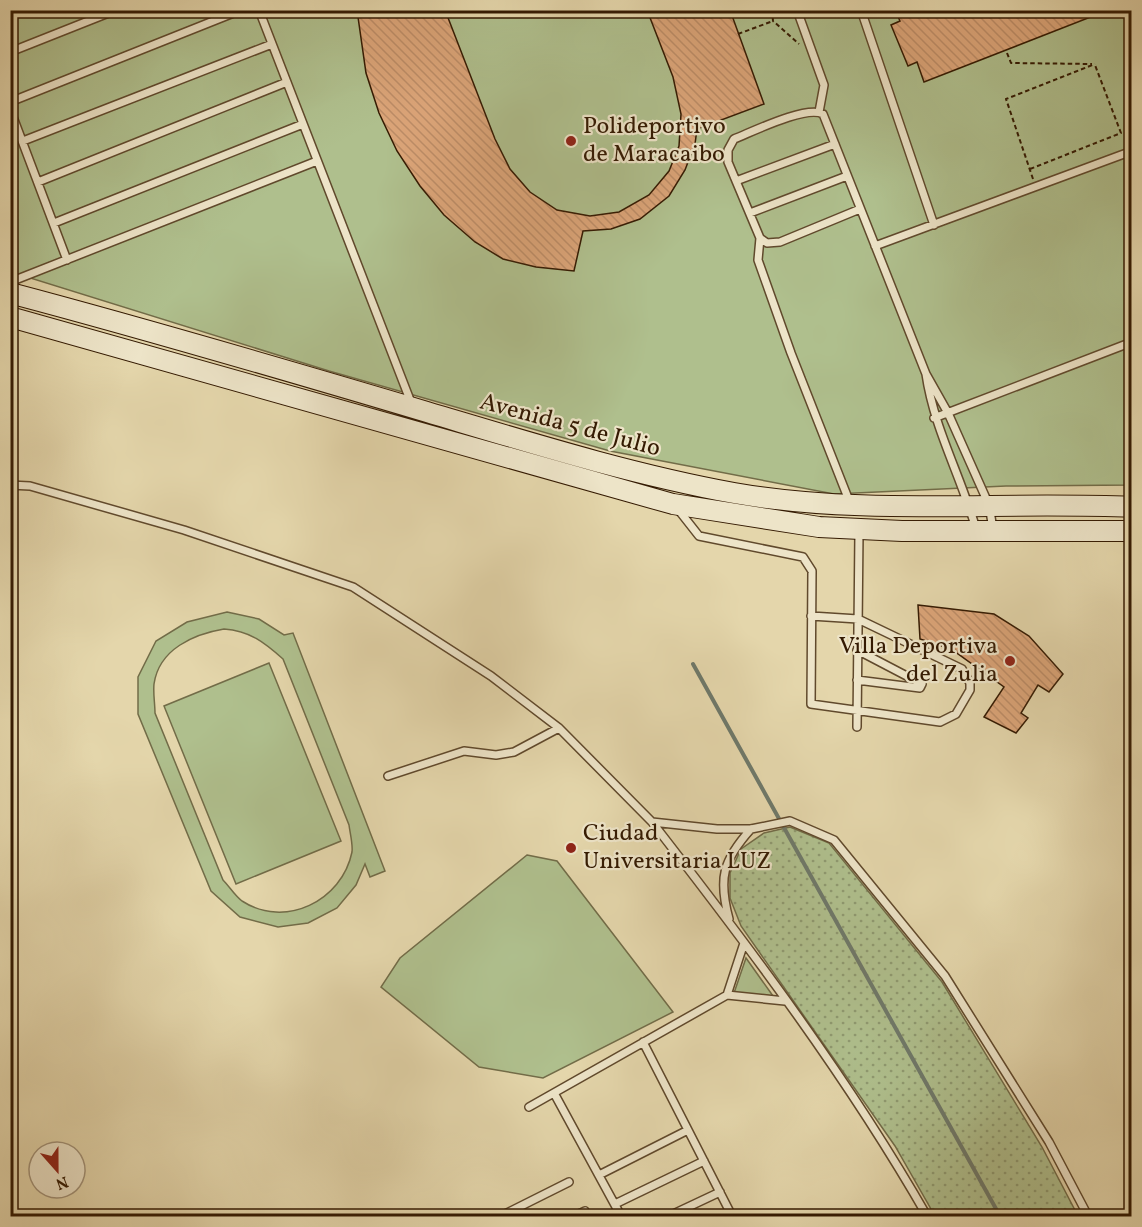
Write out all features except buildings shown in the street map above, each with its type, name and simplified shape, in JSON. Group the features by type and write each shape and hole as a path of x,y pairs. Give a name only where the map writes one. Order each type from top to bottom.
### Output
{"main road":[{"name":"Avenida 5 de Julio","path":"10,293 644,474 734,493 830,506 1131,507"},
{"name":"Avenida 5 de Julio","path":"10,317 673,504 819,527 985,531 1131,531"},
{"path":"404,429 413,407"}],"lane":[{"path":"10,52 116,10"},
{"path":"10,102 241,10"},
{"path":"259,10 413,407"},
{"path":"797,10 824,85 819,111"},
{"path":"861,10 934,225"},
{"path":"23,141 272,44"},
{"path":"38,182 286,82"},
{"path":"10,109 67,260"},
{"path":"819,111 823,114 926,374 948,413 979,505 985,531"},
{"path":"819,111 797,115 734,140 728,150 728,162 760,238 758,260 791,353 851,506"},
{"path":"54,224 303,124"},
{"path":"736,181 835,144"},
{"path":"875,246 1131,152"},
{"path":"10,282 317,161"},
{"path":"750,213 847,176"},
{"path":"760,238 767,243 780,243 860,209"},
{"path":"934,418 1131,342"},
{"path":"926,374 934,418 979,505 985,531"},
{"path":"10,485 30,486 184,530 353,587 491,676 558,728 652,822 730,924 890,1152 927,1216"},
{"path":"673,504 699,536 804,557 812,571 811,615 811,704 940,722 956,714 970,690 970,683 962,669 858,619 811,615"},
{"path":"857,727 859,529"},
{"path":"857,650 922,684 920,688 857,681"},
{"path":"388,776 464,751 496,755 514,752 558,728"},
{"path":"652,822 717,829 751,829 790,821 834,840 945,976 1049,1142 1088,1216"},
{"path":"730,924 723,896 724,870 733,850 751,829"},
{"path":"727,995 744,943"},
{"path":"529,1107 727,995 785,1001"},
{"path":"643,1042 732,1216"},
{"path":"554,1093 621,1216"},
{"path":"599,1175 688,1130"},
{"path":"615,1204 704,1161"},
{"path":"501,1216 569,1182"},
{"path":"669,1216 720,1192"},
{"path":"574,1216 585,1211"}],"path":[{"path":"772,10 773,21 814,56"},
{"path":"738,34 773,21"},
{"path":"1007,53 1011,63 1095,64"},
{"path":"1030,168 1121,133 1095,64"},
{"path":"1035,188 1006,99 1095,64"}],"green space":[{"name":"Polideportivo de Maracaibo","path":"10,11 1131,11 1131,485 1006,486 834,494 610,451 329,371 11,272"},
{"path":"227,612 259,619 284,635 293,633 385,871 370,877 365,864 356,885 337,908 308,923 278,927 240,917 211,891 138,714 138,677 156,641 187,622","holes":["233,630 256,638 283,659 349,825 352,852 337,884 324,896 293,911 276,912 259,909 239,899 223,880 155,713 154,684 157,672 170,653 190,639 213,631"]},
{"path":"269,663 341,841 236,884 164,706"},
{"path":"790,827 829,843 942,982 1042,1147 1078,1216 935,1216 895,1146 741,926 730,898 730,873 741,849 764,833"},
{"path":"527,855 557,861 673,1012 543,1078 479,1067 381,987 400,958"},
{"path":"746,958 773,996 734,993"}],"waterway":[{"path":"693,664 1000,1216"}],"place":[{"name":"Polideportivo de Maracaibo","path":"571,141"},
{"name":"Villa Deportiva del Zulia","path":"1010,661"},
{"name":"Ciudad Universitaria LUZ","path":"571,848"}]}
